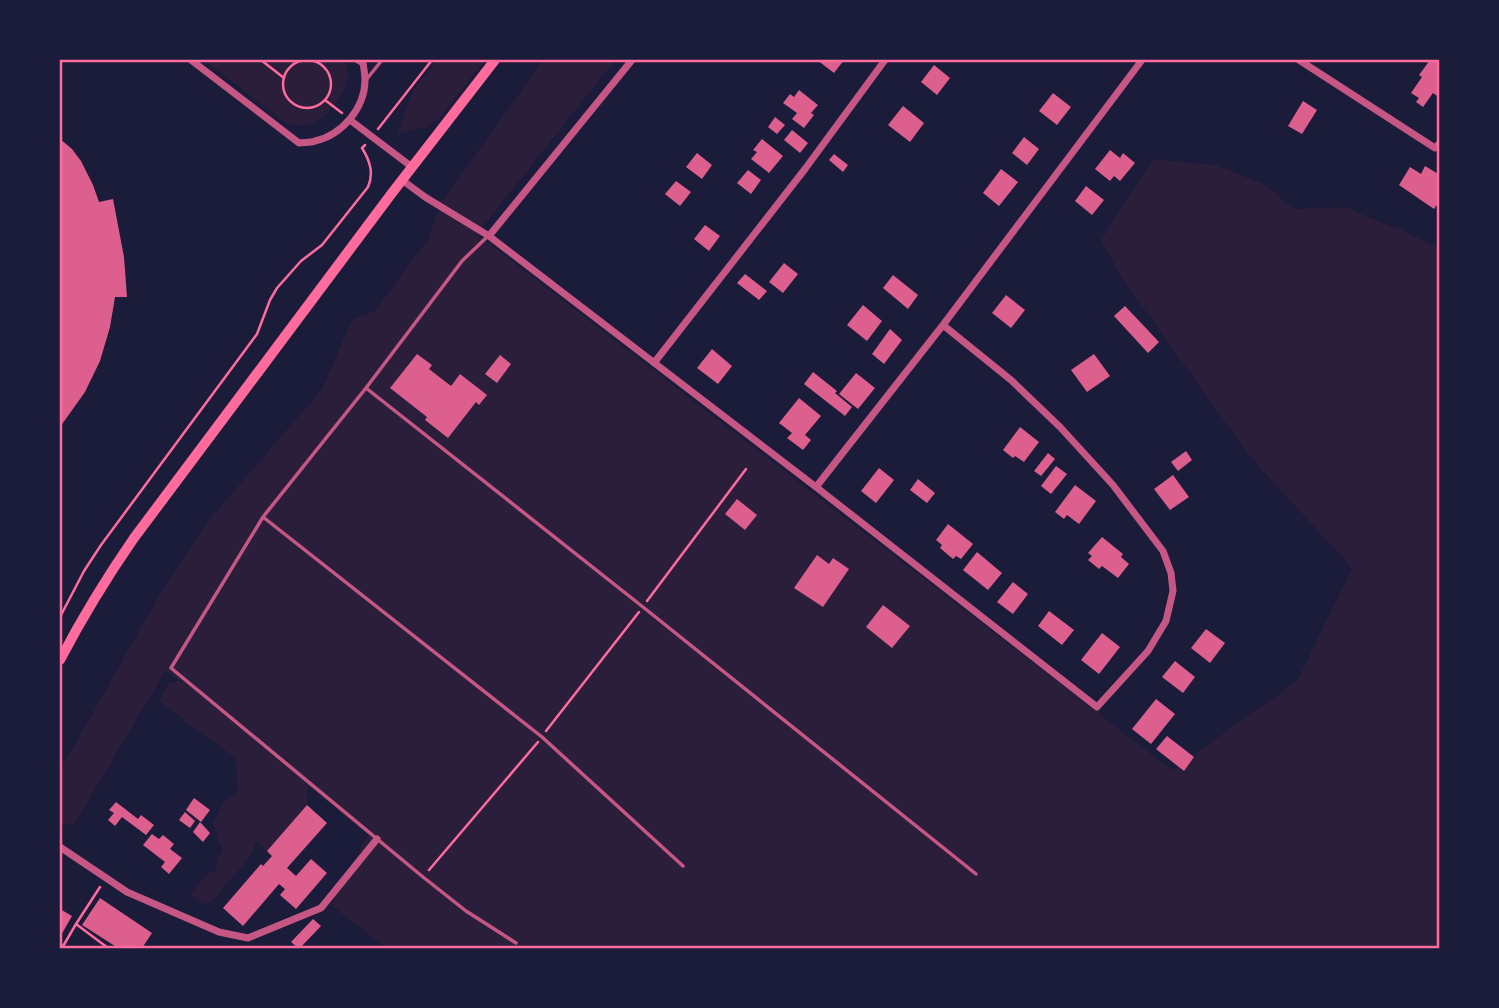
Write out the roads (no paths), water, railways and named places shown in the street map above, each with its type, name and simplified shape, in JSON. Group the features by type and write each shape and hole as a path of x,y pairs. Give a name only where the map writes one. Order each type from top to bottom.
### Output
{"main road":[{"path":"60,660 82,618 134,538 495,60"}],"street":[{"path":"191,60 299,143 332,135 350,120 362,99 365,81 363,64 358,60"},
{"path":"489,236 632,60"},
{"path":"654,363 805,169 885,60"},
{"path":"816,487 943,325 1142,60"},
{"path":"1299,60 1438,147"},
{"path":"350,120 412,167"},
{"path":"402,180 489,236 1097,707 1148,651 1166,621 1173,591 1171,573 1163,551 1113,485 1060,427 1011,380 943,325"},
{"path":"60,847 127,892 219,932 248,938 321,908 377,839"}],"lane":[{"path":"365,81 382,60"},
{"path":"489,236 462,261 366,388 263,517 171,668 423,877 466,911 516,943"},
{"path":"366,388 976,874"},
{"path":"263,517 542,737 683,866"}]}
